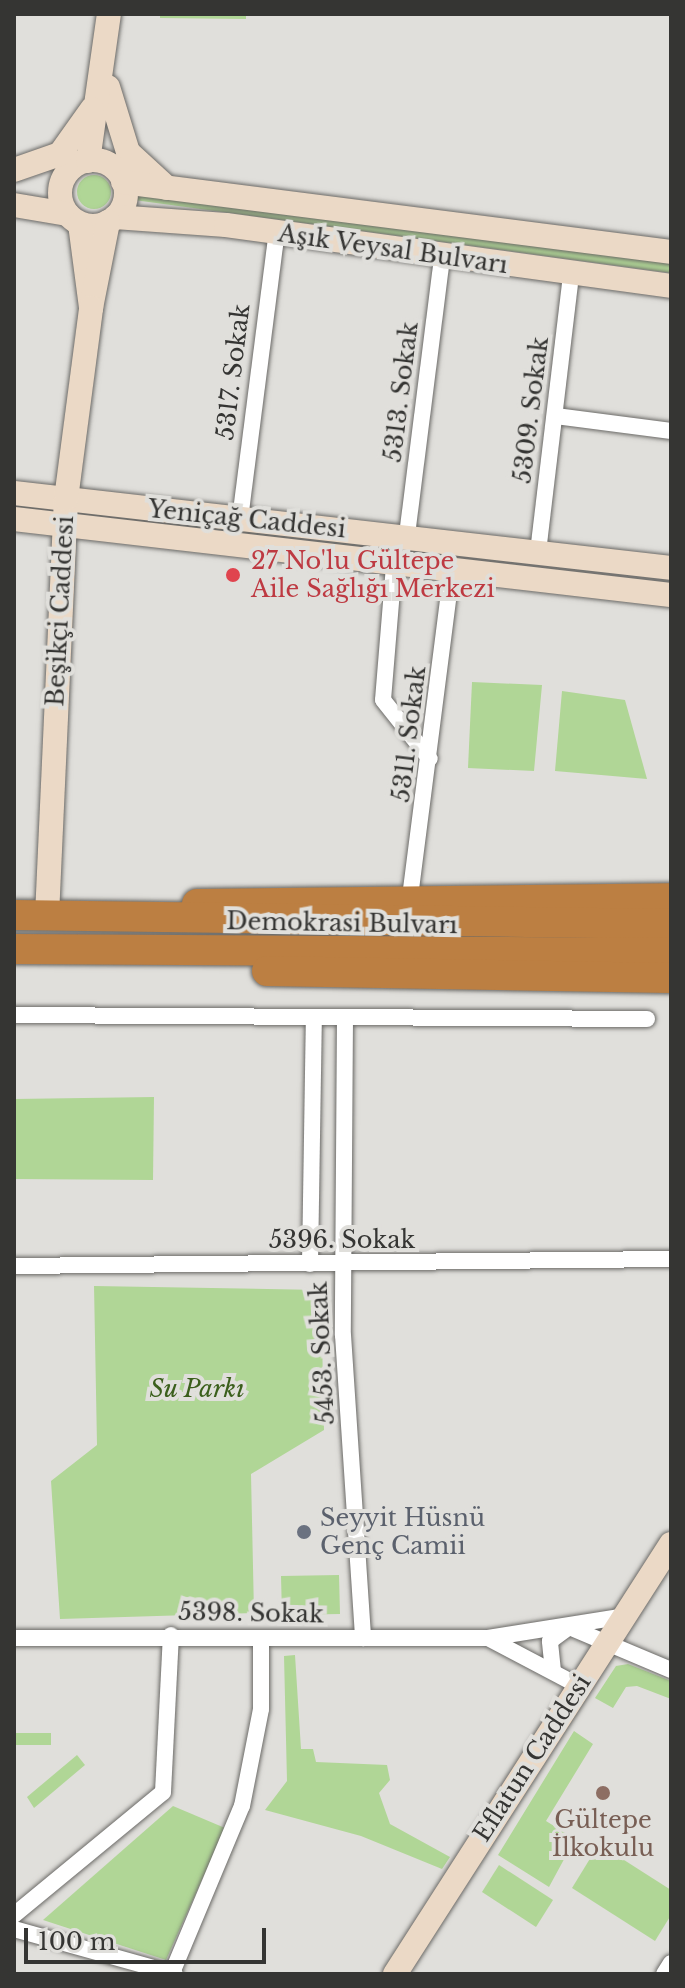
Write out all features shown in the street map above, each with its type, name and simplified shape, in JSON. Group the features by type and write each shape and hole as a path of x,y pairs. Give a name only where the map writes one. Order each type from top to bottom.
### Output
{"highway":[{"path":"106,915 152,906 410,897 671,898"},
{"name":"Demokrasi Bulvarı","path":"14,915 106,915 247,924 671,924"},
{"name":"Demokrasi Bulvarı","path":"14,949 103,952 671,953"},
{"path":"103,952 224,970 671,978"}],"street":[{"path":"74,219 60,189 67,174 88,161 105,73 109,14"},
{"path":"14,172 60,154 80,135 105,73"},
{"path":"105,73 124,203 111,220"},
{"path":"105,73 128,152 167,188"},
{"name":"Aşık Veysal Bulvarı","path":"88,161 118,175 167,188 671,252"},
{"path":"14,172 67,174"},
{"name":"Aşık Veysal Bulvarı","path":"14,205 74,219 277,232 571,275 671,286"},
{"name":"Beşikçi Caddesi","path":"74,219 91,308"},
{"name":"Beşikçi Caddesi","path":"47,916 66,499 91,308 111,220"},
{"name":"5317. Sokak","path":"240,519 277,232"},
{"name":"5313. Sokak","path":"407,535 442,256"},
{"name":"5309. Sokak","path":"538,552 571,275"},
{"path":"556,416 671,431"},
{"name":"Yeniçağ Caddesi","path":"14,493 407,535 671,568"},
{"name":"Yeniçağ Caddesi","path":"14,519 451,575 671,595"},
{"path":"394,566 383,700 430,759"},
{"name":"5311. Sokak","path":"410,897 430,759 451,575"},
{"path":"14,1015 647,1019"},
{"path":"310,1264 314,1017"},
{"name":"5453. Sokak","path":"345,1017 342,1265 363,1638"},
{"name":"5396. Sokak","path":"14,1266 342,1265 671,1259"},
{"name":"Eflatun Caddesi","path":"395,1974 671,1544"},
{"name":"5398. Sokak","path":"14,1638 171,1635 488,1638 626,1616"},
{"path":"553,1671 550,1641 569,1627 671,1670"},
{"path":"14,1915 163,1792 171,1635"},
{"path":"14,1929 173,1974 242,1806 261,1709 261,1638"},
{"name":"5398. Sokak","path":"488,1638 579,1686"},
{"path":"664,1974 671,1963"}],"green space":[{"path":"160,14 246,14 246,19 160,18"},
{"path":"94,175 106,180 111,192 106,204 94,209 82,204 77,192 82,180"},
{"path":"136,191 671,262 671,273 134,200"},
{"path":"472,682 542,685 534,771 468,768"},
{"path":"562,691 625,700 647,779 555,771"},
{"path":"154,1097 153,1180 14,1179 14,1099"},
{"name":"Su Parkı","path":"94,1286 321,1290 324,1430 251,1474 254,1613 60,1619 51,1481 97,1445"},
{"path":"339,1575 340,1614 282,1615 281,1576"},
{"path":"295,1655 301,1749 313,1749 316,1762 387,1765 390,1780 379,1793 390,1824 450,1857 442,1869 361,1836 265,1810 287,1781 284,1656"},
{"path":"628,1664 671,1681 671,1699 637,1686 626,1687 613,1708 595,1698 616,1666"},
{"path":"574,1731 593,1744 546,1821 575,1839 549,1887 498,1855"},
{"path":"14,1733 51,1733 51,1745 14,1745"},
{"path":"77,1755 85,1765 34,1808 27,1797"},
{"path":"173,1806 225,1828 166,1960 43,1920"},
{"path":"599,1844 671,1890 671,1915 655,1941 572,1888"},
{"path":"499,1865 553,1900 536,1927 482,1892"}],"place":[{"name":"27 No'lu Gültepe Aile Sağlığı Merkezi","path":"233,575"},
{"name":"Seyyit Hüsnü Genç Camii","path":"304,1532"},
{"name":"Gültepe İlkokulu","path":"603,1793"}]}
